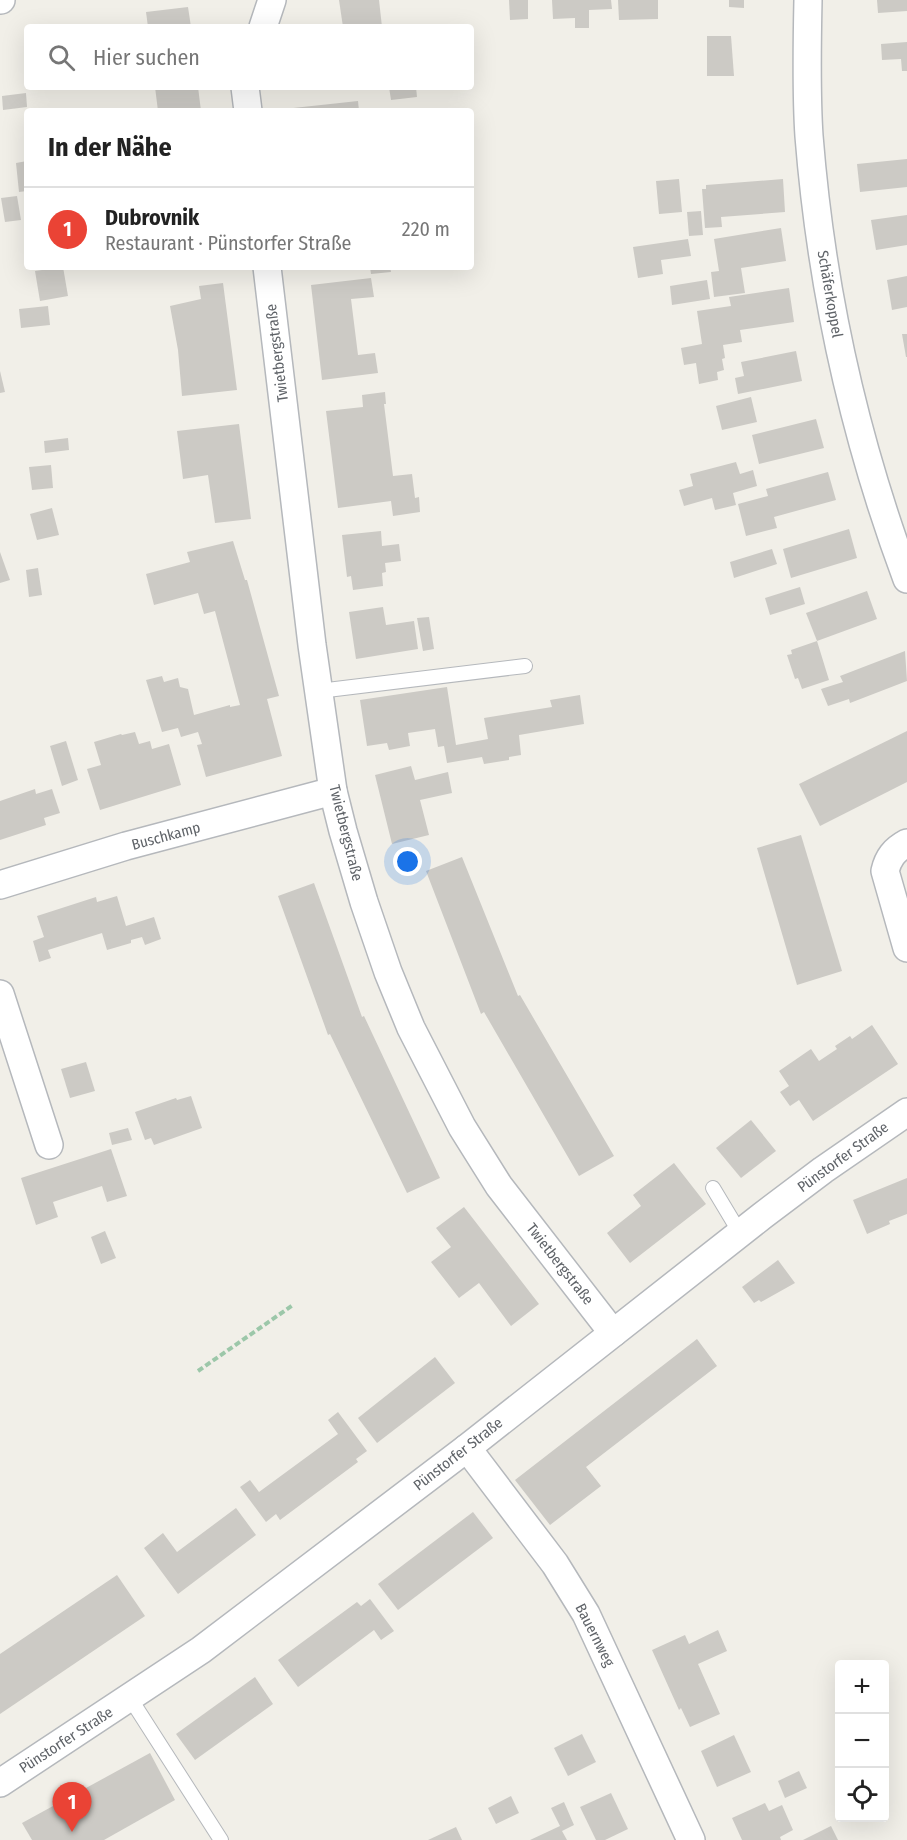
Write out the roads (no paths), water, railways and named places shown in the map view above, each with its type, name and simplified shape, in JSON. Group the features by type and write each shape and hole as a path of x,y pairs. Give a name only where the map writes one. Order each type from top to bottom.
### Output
{"street":[{"path":"264,24 272,0"},
{"name":"Schäferkoppel","path":"808,0 809,134 819,229 828,286 857,422 882,510 907,579"},
{"path":"245,90 248,108"},
{"name":"Twietbergstraße","path":"267,270 333,791 356,876 388,972 429,1066 462,1127 499,1186 613,1333"},
{"name":"Buschkamp","path":"0,885 126,846 333,791"},
{"path":"907,843 899,847 888,859 885,872 907,948"},
{"path":"0,994 49,1145"},
{"name":"Pünstorfer Straße","path":"0,1783 201,1650 467,1448 740,1233 823,1170 907,1112"},
{"name":"Bauernweg","path":"467,1448 555,1564 586,1614 690,1840"}],"lane":[{"path":"319,691 525,666"},
{"path":"713,1188 740,1233"},
{"path":"130,1698 222,1840"}],"place":[{"name":"Dubrovnik","path":"72,1832"}]}
